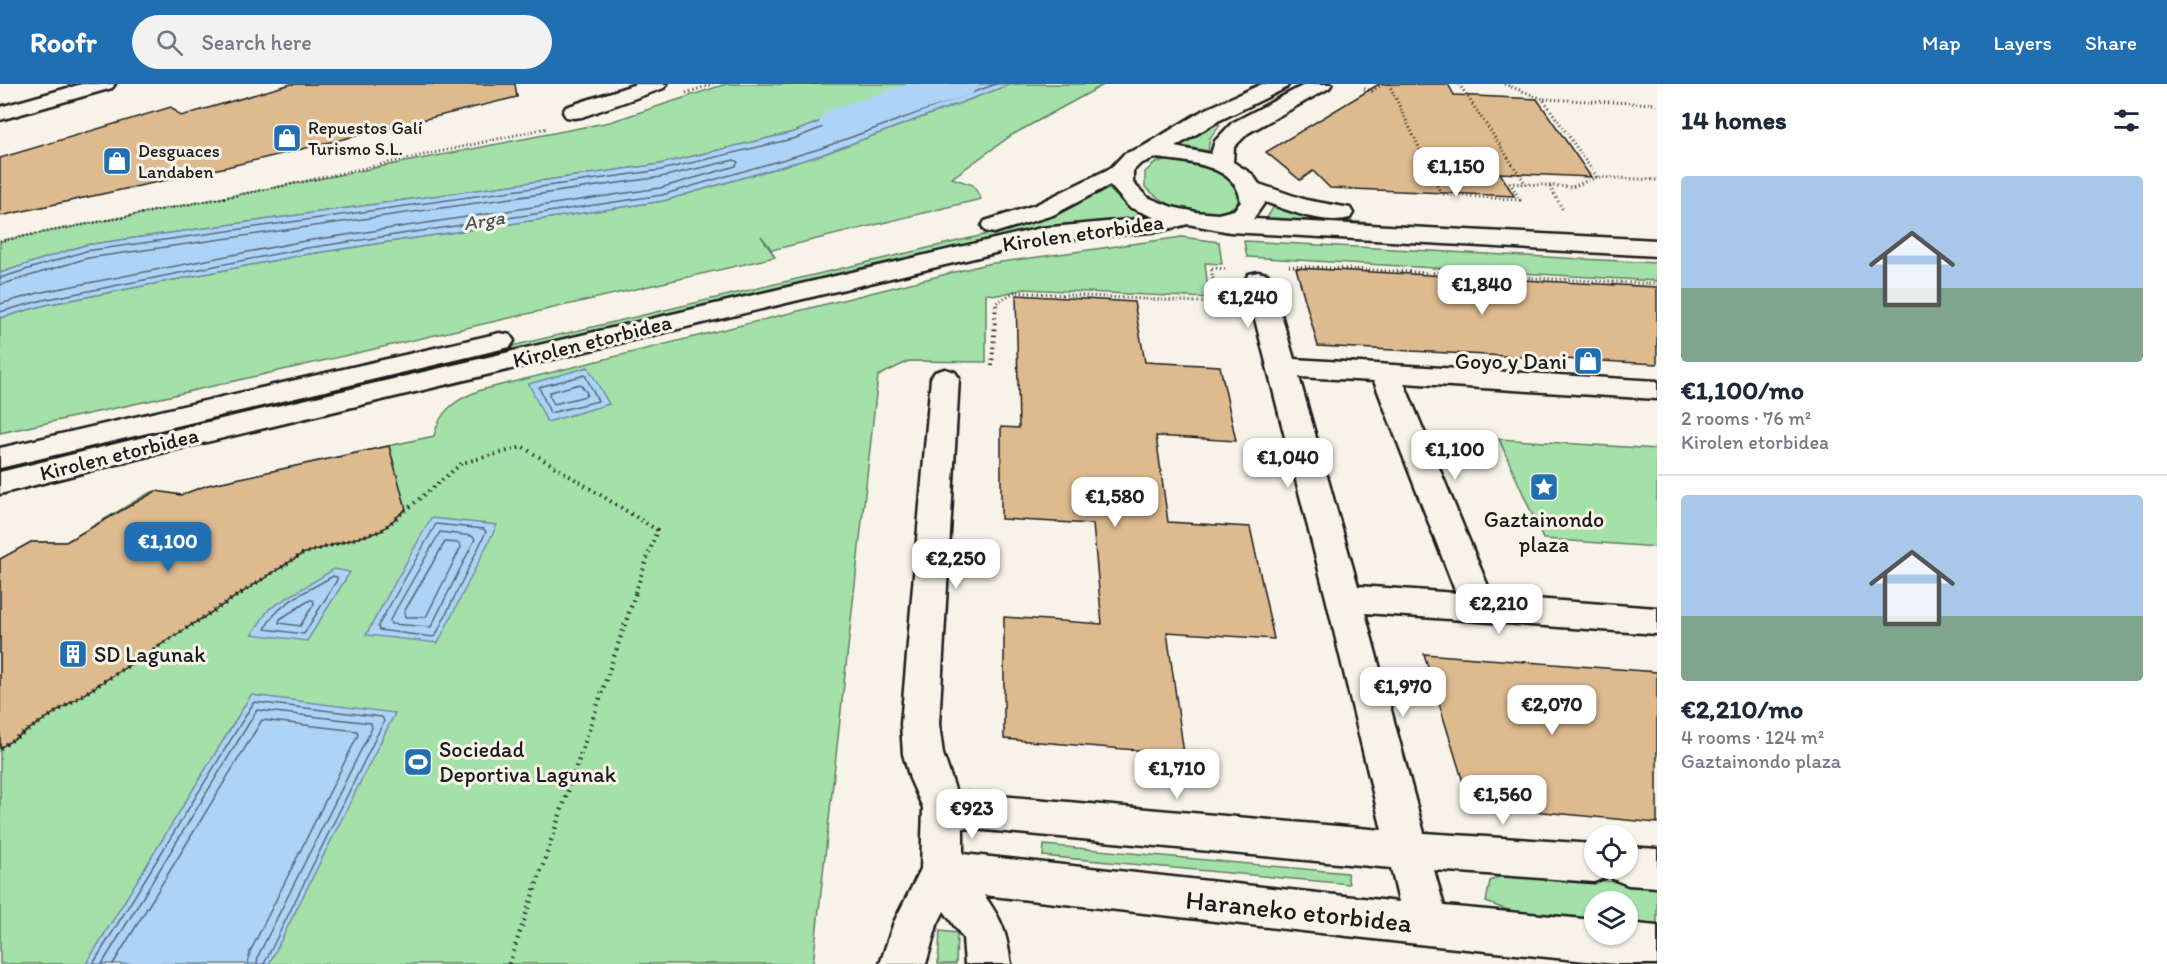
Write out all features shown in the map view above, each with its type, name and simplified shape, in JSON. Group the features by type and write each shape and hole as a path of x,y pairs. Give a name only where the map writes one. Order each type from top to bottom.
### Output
{"street":[{"path":"0,100 59,84"},
{"path":"0,114 105,84"},
{"path":"591,84 617,98"},
{"path":"574,112 657,84"},
{"name":"Kirolen etorbidea","path":"0,458 323,381 754,285 954,237 1044,210 1121,170 1132,159 1152,151 1210,116 1279,84"},
{"path":"1221,165 1223,146 1240,128 1322,84"},
{"path":"1152,151 1185,155 1221,165 1239,175 1251,189 1302,207 1334,213 1657,228"},
{"path":"1121,170 1121,184 1138,202 1165,213 1230,225 1657,248"},
{"path":"1218,221 1243,215 1253,203 1251,189"},
{"name":"Kirolen etorbidea","path":"0,483 1030,237 1160,224 1186,217"},
{"path":"1258,280 1344,598 1427,926"},
{"path":"1281,367 1657,390"},
{"path":"1385,373 1479,607"},
{"path":"903,964 916,922 942,871 943,808 930,779 923,753 920,724 945,378"},
{"path":"1344,598 1657,621"},
{"path":"943,808 1407,851 1461,852 1584,862"},
{"path":"1638,867 1657,868"},
{"path":"942,871 984,932 988,964"},
{"name":"Haraneko etorbidea","path":"942,871 1427,926 1657,947"}],"path":[{"path":"684,94 713,84"},
{"path":"1364,89 1372,90 1383,84"},
{"path":"1389,84 1442,194 1520,200 1510,183 1572,187 1597,177 1657,180"},
{"path":"1459,84 1526,184"},
{"path":"1503,84 1543,99 1657,105"},
{"path":"1543,99 1597,177"},
{"path":"0,241 116,220 369,168 553,127"},
{"path":"1550,186 1563,210"},
{"path":"0,748 302,554 381,531 462,463 523,447 657,530 509,964"}],"green space":[{"path":"726,84 971,84 878,98 794,132 660,164 85,245 0,273 0,241 610,122"},
{"path":"1011,84 1105,84 1012,135 952,178 973,185 981,199 772,250 761,236 775,257 0,433 0,318 45,305 302,255 663,201 821,155"},
{"path":"1214,122 1220,125 1210,138 1208,151 1177,145"},
{"path":"1170,160 1206,168 1223,176 1235,188 1238,202 1228,210 1216,214 1203,214 1190,212 1165,202 1145,187 1145,172 1155,163"},
{"path":"1109,189 1125,205 1147,218 1089,222 1037,230 504,354 503,348 1009,229 1035,221"},
{"path":"1274,206 1322,219 1370,223 1369,227 1265,221"},
{"name":"Sociedad Deportiva Lagunak","path":"1182,237 1219,242 1222,264 1205,263 1209,298 1025,289 998,295 986,294 986,362 909,361 878,376 813,964 0,964 0,560 31,542 66,542 156,491 181,495 208,485 434,436 440,419 451,406 464,397 481,390 987,264"},
{"path":"1244,241 1657,263 1657,281 1247,257"},
{"path":"1499,439 1657,449 1657,547 1543,539"},
{"path":"1044,845 1347,873 1349,884 1043,856"},
{"path":"1514,870 1657,887 1657,929 1638,926 1638,891 1584,891 1584,920 1513,912 1486,902 1490,881"},
{"path":"940,931 957,933 956,964 938,964"}],"water":[{"path":"971,84 1011,84 821,155 663,201 302,255 45,305 0,318 0,273 85,245 660,164 794,132 878,98"},
{"path":"588,367 609,404 547,422 529,384"},
{"path":"431,518 497,525 438,643 366,635"},
{"path":"334,569 350,572 307,641 252,634 269,609"},
{"path":"251,695 395,713 269,964 86,964"}],"building":[{"path":"291,84 515,84 517,97 227,167 0,216 0,158 171,107 181,116"},
{"path":"1379,84 1448,84 1454,95 1537,99 1591,177 1500,173 1514,196 1330,188 1313,171 1300,180 1266,152"},
{"path":"1296,268 1657,287 1657,364 1318,346"},
{"path":"1016,295 1134,302 1145,362 1220,366 1236,441 1156,436 1168,522 1250,527 1274,639 1167,632 1184,754 1004,739 1004,617 1102,624 1093,524 1001,519 1001,427 1019,428"},
{"name":"SD Lagunak","path":"389,446 406,509 381,531 302,554 0,748 0,559 31,542 66,542 156,491 181,495 208,485"},
{"path":"1424,654 1657,672 1657,823 1470,805"}],"waterway":[{"name":"Arga","path":"844,122 955,84"}],"place":[{"name":"Repuestos Galí Turismo S.L.","path":"287,138"},
{"name":"Desguaces Landaben","path":"117,161"},
{"name":"Goyo y Dani","path":"1588,361"},
{"name":"Gaztainondo plaza","path":"1544,487"},
{"name":"SD Lagunak","path":"73,654"},
{"name":"Sociedad Deportiva Lagunak","path":"418,762"}]}
